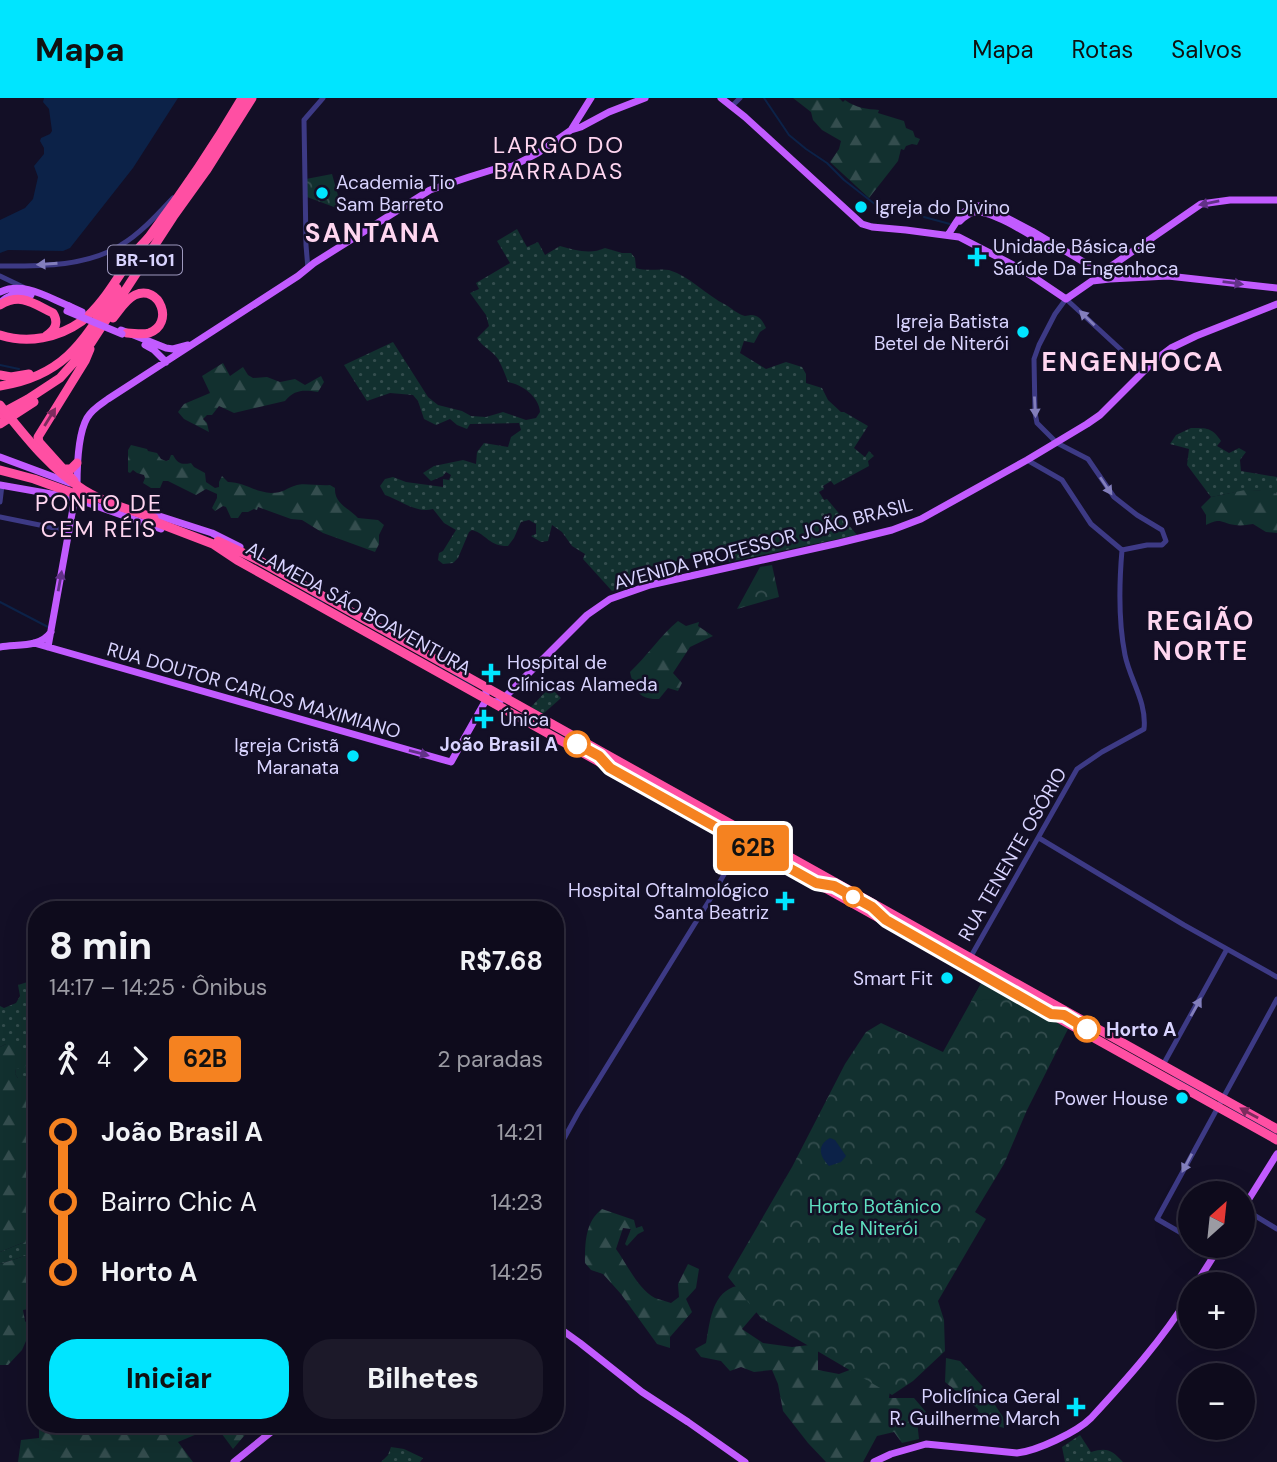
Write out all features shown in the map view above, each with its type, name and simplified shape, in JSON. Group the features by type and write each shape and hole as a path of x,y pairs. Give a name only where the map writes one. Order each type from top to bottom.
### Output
{"highway":[{"name":"BR-101","path":"0,335 17,340 59,334 92,312 193,174 242,98"},
{"name":"BR-101","path":"0,414 29,400 60,378 91,344 252,98"},
{"path":"0,386 32,378 71,354 86,337 147,239"},
{"path":"99,332 133,295 142,293 157,298 163,308 158,327 148,333 123,332"},
{"path":"0,304 21,299 53,313 56,321 54,330 38,339"},
{"path":"77,486 39,442 38,437 85,361 91,344"},
{"path":"0,375 22,376 55,366"},
{"path":"0,424 41,396 60,378"},
{"path":"0,405 44,457 68,479 91,494 214,544 236,559"},
{"path":"66,475 77,463"},
{"path":"0,470 226,544 260,561"},
{"name":"ALAMEDA SÃO BOAVENTURA","path":"236,559 486,699 971,958 1163,1065 1277,1140"},
{"name":"ALAMEDA SÃO BOAVENTURA","path":"260,561 505,698 965,967 1219,1102 1277,1129"}],"main road":[{"path":"571,130 591,98"},
{"path":"42,646 51,631 77,486 77,463 83,430 90,414 108,399 298,276 431,194 514,166 571,130 645,98"},
{"path":"721,98 862,224 948,235 968,241 1023,270 1066,299 1094,275 1110,267 1201,204 1230,200 1277,200"},
{"path":"948,235 957,221 972,213 981,212 1028,234 1094,275 1112,279 1168,276 1277,288"},
{"path":"1110,267 1108,274 1112,279"},
{"path":"0,292 15,287 32,291 123,332 170,349 192,345"},
{"path":"0,304 9,296 24,293 68,308"},
{"name":"AVENIDA PROFESSOR JOÃO BRASIL","path":"505,698 587,615 610,599 650,585 892,530 929,515 1057,443 1100,415 1160,356 1179,344 1277,304"},
{"path":"123,332 169,360"},
{"path":"169,360 174,354 170,349"},
{"path":"0,457 66,475"},
{"name":"ALAMEDA SÃO BOAVENTURA","path":"1,485 74,498 212,547 236,559"},
{"name":"ALAMEDA SÃO BOAVENTURA","path":"77,486 216,535 260,561"},
{"path":"110,510 106,503 108,500 114,501"},
{"path":"42,646 51,631"},
{"path":"0,646 42,646"},
{"name":"RUA DOUTOR CARLOS MAXIMIANO","path":"42,646 451,762 486,699"},
{"path":"486,688 486,699 497,702 505,698"},
{"path":"1255,1190 1277,1154"},
{"path":"874,1462 926,1444 997,1452 1026,1452 1036,1449 1089,1420 1152,1349 1178,1314"},
{"path":"564,1331 642,1392 745,1462"},
{"path":"234,1462 271,1433"}],"street":[{"path":"308,270 304,120 323,98"},
{"path":"732,106 740,98"},
{"path":"0,266 76,261 93,258 114,249 135,235 153,218 193,174"},
{"path":"0,276 32,291"},
{"path":"1027,460 1062,480 1091,524 1122,550 1162,545 1166,541 1162,530 1114,497 1088,459 1057,443 1040,428 1035,419 1034,359 1055,314 1066,299 1144,371"},
{"path":"0,502 1,485"},
{"path":"0,517 69,531"},
{"name":"RUA TENENTE OSÓRIO","path":"971,958 1077,769 1101,752 1144,729 1144,708 1124,650 1119,605 1122,550"},
{"path":"564,1139 745,838"},
{"path":"1039,838 1277,977"},
{"path":"1163,1065 1227,949"},
{"path":"1178,1231 1157,1219 1277,999"},
{"path":"1255,1216 1277,1229"}],"green space":[{"path":"793,98 839,98 843,102 845,100 866,109 879,110 878,113 904,121 906,128 920,139 917,145 912,144 904,150 901,149 898,161 869,198 830,162 841,141 822,130 813,120 811,112"},
{"name":"Academia Tio Sam Barreto","path":"332,174 342,210 307,197 306,179"},
{"path":"517,229 527,247 538,242 545,255 560,246 582,251 605,248 631,253 635,258 636,268 677,273 740,314 754,315 760,319 766,328 760,332 754,343 744,341 740,353 766,369 786,362 802,367 806,374 806,383 822,388 828,400 841,412 868,426 854,448 865,457 869,451 874,456 868,461 869,466 834,485 831,481 819,492 857,535 729,562 724,551 631,571 634,585 612,591 583,559 585,554 572,546 562,532 552,525 548,541 541,542 531,536 536,534 536,524 529,520 521,522 508,546 496,544 472,530 453,563 443,564 438,560 439,553 456,530 444,523 433,509 421,510 409,506 385,495 380,486 385,479 393,477 406,482 443,487 443,479 449,480 451,475 446,472 431,481 423,473 434,466 463,460 476,464 477,452 484,443 508,447 511,437 521,430 519,423 470,424 467,429 450,419 436,425 424,419 413,395 390,393 367,401 344,365 393,342 428,397 438,405 471,416 486,417 503,412 526,420 536,418 540,412 537,401 524,389 508,382 498,359 477,338 489,326 486,315 470,293 479,289 476,283 510,263 497,241"},
{"path":"223,363 230,376 243,367 253,378 267,377 280,382 295,379 305,385 321,376 324,382 318,392 300,391 285,401 234,413 219,406 212,415 203,419 209,432 184,419 178,412 184,404 210,393 202,376"},
{"path":"1191,428 1212,431 1221,441 1217,446 1229,453 1239,448 1246,452 1240,460 1241,471 1277,477 1277,494 1252,491 1211,497 1187,465 1189,449 1170,444 1176,435"},
{"path":"131,445 157,453 166,461 173,455 180,463 191,463 205,473 206,482 215,488 219,487 222,476 228,482 271,493 300,484 330,485 335,488 339,502 358,518 378,520 384,525 379,535 379,544 375,552 323,533 302,520 291,519 258,507 257,510 242,512 238,518 231,518 226,507 215,511 212,508 217,494 206,489 196,495 168,481 163,481 160,488 151,488 143,483 144,475 133,470 128,472 128,450"},
{"path":"1245,490 1277,494 1277,533 1266,532 1253,524 1237,525 1218,521 1206,525 1206,515 1201,507 1211,497"},
{"path":"772,565 779,597 737,609 760,567"},
{"path":"678,621 686,626 699,622 698,626 713,636 690,647 673,673 682,683 678,691 668,688 659,699 642,696 633,684 630,672"},
{"path":"550,687 561,698 543,714 531,707"},
{"name":"Horto Botânico de Niterói","path":"983,980 1030,1005 1029,1009 1037,1009 1069,1027 1027,1110 1004,1164 975,1212 986,1219 938,1301 944,1320 945,1351 913,1381 892,1395 761,1318 728,1277 792,1167 845,1064 866,1032 881,1023 943,1052"},
{"path":"983,980 1014,997 971,1001"},
{"path":"28,982 28,1077 25,1078 18,1078 15,1074 16,1069 6,1044 0,1047 0,1006 4,1008 16,1003 20,996 18,985"},
{"path":"11,1044 27,1059 24,1068 16,1069 15,1074 18,1078 28,1077 28,1241 0,1252 0,1047"},
{"path":"602,1209 634,1220 636,1228 642,1226 644,1231 627,1246 625,1244 631,1229 623,1228 616,1249 638,1282 655,1298 671,1303 679,1297 678,1284 688,1264 699,1269 696,1288 686,1299 692,1312 670,1337 670,1348 657,1344 621,1294 603,1274 591,1270 585,1263 589,1227"},
{"path":"28,1241 28,1255 0,1264 0,1252"},
{"path":"28,1255 28,1309 23,1310 28,1325 28,1339 8,1365 0,1365 0,1264"},
{"path":"756,1283 760,1308 742,1329 763,1343 792,1347 818,1344 818,1370 839,1374 876,1360 891,1382 889,1398 914,1398 926,1412 917,1421 919,1439 902,1443 894,1432 877,1436 863,1462 826,1462 783,1411 778,1384 772,1370 754,1372 741,1367 730,1371 721,1361 701,1357 695,1349 706,1343 710,1319 720,1297 733,1287"},
{"path":"946,1358 960,1361 983,1387 1003,1417 1004,1428 979,1420 978,1409 945,1382"},
{"path":"39,1433 199,1433 178,1442 193,1462 18,1462 21,1440 39,1438"},
{"path":"221,1433 246,1433 233,1449"},
{"path":"1080,1435 1091,1452 1109,1451 1123,1462 1065,1462 1062,1447"},
{"path":"391,1447 404,1449 423,1458 420,1462 381,1462"}],"water":[{"path":"44,98 178,98 133,168 70,248 63,251 8,250 0,253 0,220 25,208 33,199 38,177 34,166 44,154 40,141 52,131 49,109 43,102"},
{"path":"830,1138 835,1140 846,1156 841,1162 829,1166 823,1158 821,1147"}],"waterway":[{"path":"764,98 789,135 876,205"},
{"path":"924,217 950,224"},
{"path":"0,365 19,369"},
{"path":"313,596 323,602"},
{"path":"0,602 48,627"},
{"path":"453,674 473,686"},
{"path":"665,793 819,879"},
{"path":"973,964 1033,998"},
{"path":"1174,1077 1215,1100"},
{"path":"1230,1108 1277,1135"}],"bus line":[{"name":"62B","path":"577,744 599,756 610,768 785,866 816,883 834,886 872,907 886,920 965,967 1051,1014 1064,1015 1087,1029"}],"place":[{"name":"Academia Tio Sam Barreto","path":"322,193"},
{"name":"Igreja do Divino","path":"861,207"},
{"name":"Unidade Básica de Saúde Da Engenhoca","path":"977,257"},
{"name":"Igreja Batista Betel de Niterói","path":"1023,332"},
{"name":"Hospital de Clínicas Alameda","path":"491,673"},
{"name":"Única","path":"484,719"},
{"name":"João Brasil A","path":"577,744"},
{"name":"Igreja Cristã Maranata","path":"353,756"},
{"name":"Hospital Oftalmológico Santa Beatriz","path":"785,901"},
{"name":"Smart Fit","path":"947,978"},
{"name":"Horto A","path":"1087,1029"},
{"name":"Power House","path":"1182,1098"},
{"name":"Policlínica Geral R. Guilherme March","path":"1076,1407"}],"district":[{"name":"LARGO DO BARRADAS","path":"559,158"},
{"name":"SANTANA","path":"373,233"},
{"name":"ENGENHOCA","path":"1133,362"},
{"name":"PONTO DE CEM RÉIS","path":"99,516"},
{"name":"REGIÃO NORTE","path":"1201,636"}]}
